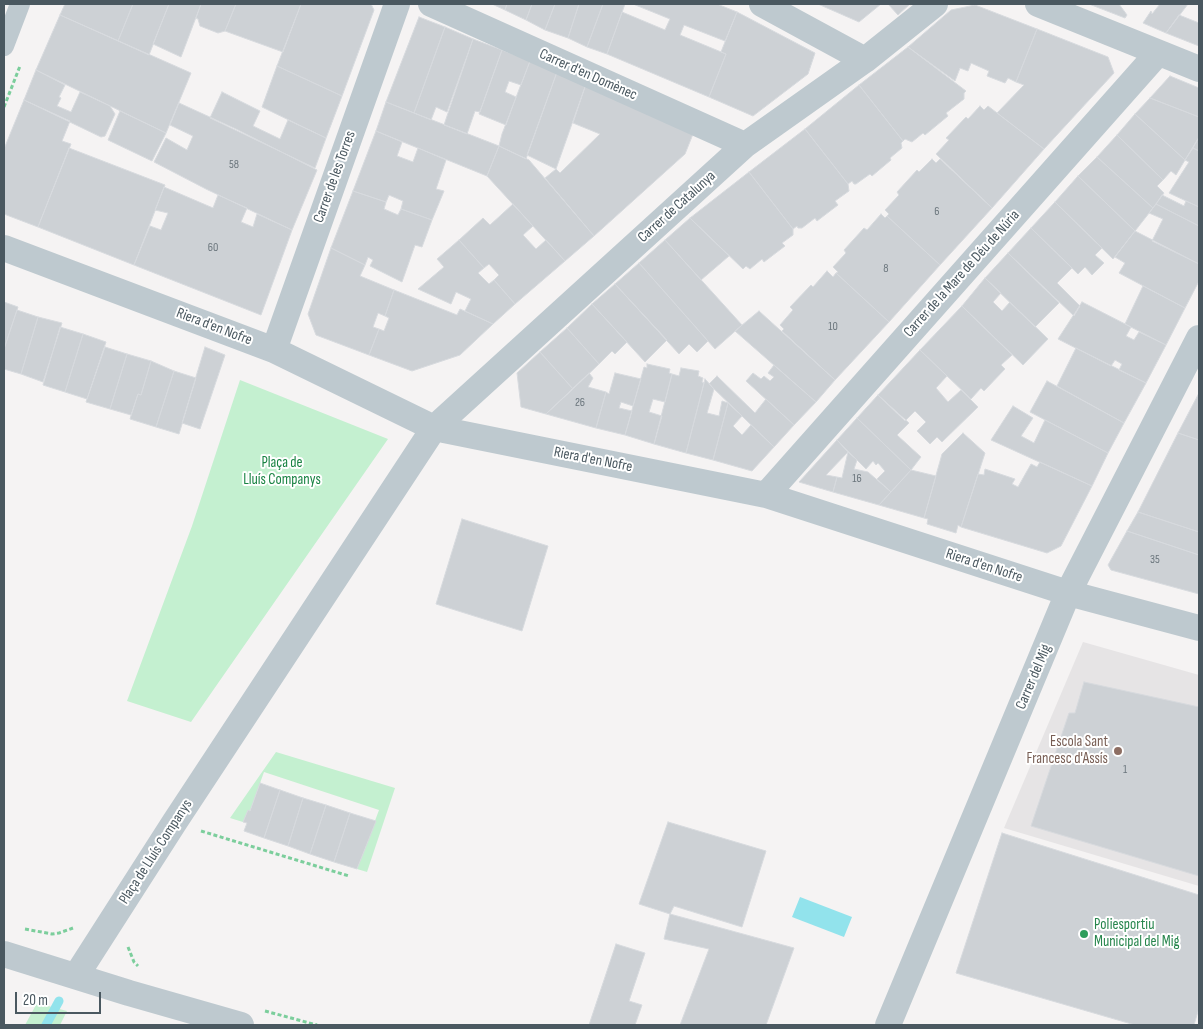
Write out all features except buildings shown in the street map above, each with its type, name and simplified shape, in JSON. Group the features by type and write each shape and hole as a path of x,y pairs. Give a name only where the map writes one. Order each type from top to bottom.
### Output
{"street":[{"path":"4,46 20,4"},
{"name":"Carrer de les Torres","path":"274,350 397,4"},
{"name":"Carrer d'en Domènec","path":"431,4 745,145"},
{"path":"762,4 865,60"},
{"name":"Carrer de Catalunya","path":"434,428 745,145 865,60 935,4"},
{"path":"1038,4 1199,69"},
{"name":"Carrer de la Mare de Déu de Núria","path":"766,495 1158,54"},
{"name":"Riera d'en Nofre","path":"4,248 274,350 434,428 766,495 1068,593 1199,628"},
{"name":"Carrer del Mig","path":"888,1025 1068,593 1199,338"},
{"name":"Plaça de Lluís Companys","path":"76,976 174,823 434,428"},
{"path":"4,954 128,993 241,1025"}],"path":[{"path":"174,823 349,876"},
{"path":"19,927 52,934 66,932 76,927"}],"shaded area":[{"name":"Escola Sant Francesc d'Assís","path":"1083,642 1199,675 1199,886 1004,828"}],"green space":[{"name":"Plaça de Lluís Companys","path":"240,380 388,439 191,722 127,701 192,526"},
{"path":"276,752 395,788 367,872 357,869 379,810 264,772 250,811 248,811 243,822 230,818"},
{"path":"37,1003 67,1011 60,1025 25,1025"}],"water":[{"path":"800,897 852,917 844,937 792,917"}],"waterway":[{"path":"46,1025 59,1001"}],"place":[{"name":"Escola Sant Francesc d'Assís","path":"1118,751"},
{"name":"Poliesportiu Municipal del Mig","path":"1084,934"}]}
